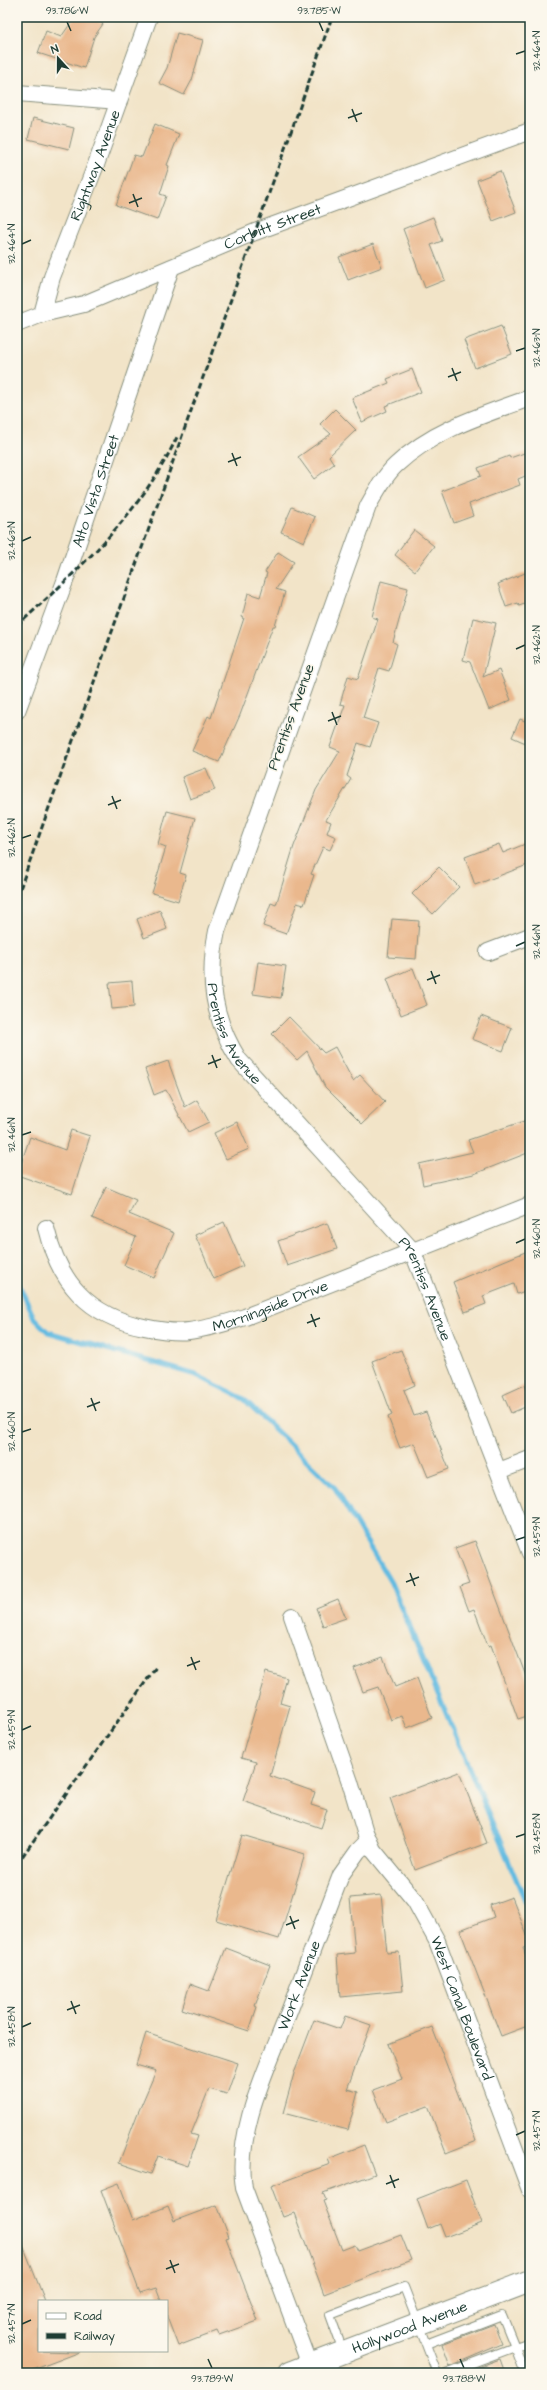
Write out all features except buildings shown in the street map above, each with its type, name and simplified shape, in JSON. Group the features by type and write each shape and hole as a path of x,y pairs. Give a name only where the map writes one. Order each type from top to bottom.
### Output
{"main road":[{"name":"Hollywood Avenue","path":"289,2373 530,2282"}],"street":[{"name":"Rightway Avenue","path":"42,314 52,277 119,101 149,17"},
{"path":"17,93 119,101"},
{"name":"Corbitt Street","path":"17,324 42,314 84,304 255,232 530,131"},
{"name":"Alto Vista Street","path":"17,711 65,581 171,268"},
{"name":"Prentiss Avenue","path":"530,398 453,427 425,442 395,466 377,490 361,522 220,924 213,950 211,970 215,1009 229,1044 238,1060 412,1250 530,1553"},
{"path":"488,952 530,936"},
{"name":"Morningside Drive","path":"46,1228 52,1252 62,1274 77,1293 95,1308 114,1319 160,1330 188,1331 224,1324 530,1205"},
{"path":"499,1471 530,1459"},
{"path":"292,1616 307,1655 369,1840"},
{"name":"West Canal Boulevard","path":"369,1840 386,1866 415,1901 437,1941 530,2190"},
{"name":"Work Avenue","path":"310,2365 244,2188 242,2173 243,2143 267,2069 341,1875 358,1851 369,1840"}],"lane":[{"path":"344,2352 330,2315 404,2287 437,2373"},
{"path":"426,2344 502,2315 525,2373"},
{"path":"446,2373 530,2342"}],"waterway":[{"path":"17,1280 34,1318 48,1332 196,1375 244,1399 335,1488 391,1583 530,1912"}],"railway":[{"path":"17,897 332,17"},
{"path":"17,626 64,582 108,538 128,515 163,463 178,435"},
{"path":"17,1864 156,1667"}]}
